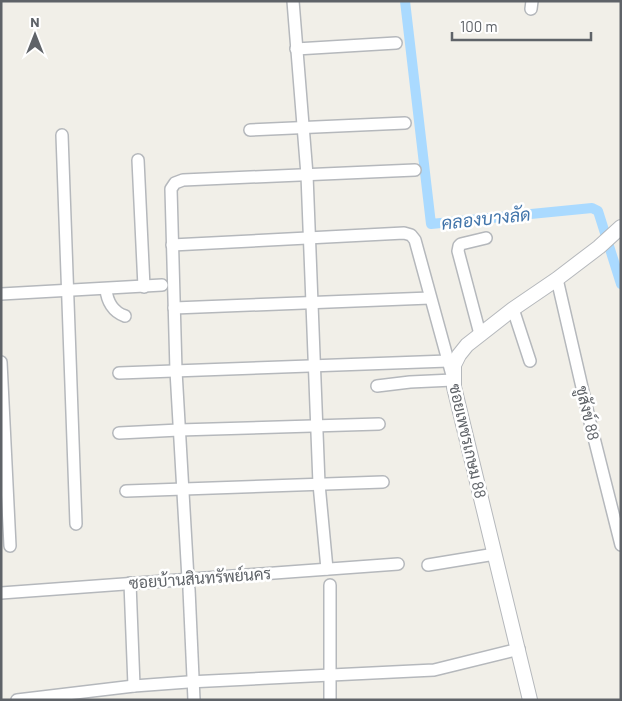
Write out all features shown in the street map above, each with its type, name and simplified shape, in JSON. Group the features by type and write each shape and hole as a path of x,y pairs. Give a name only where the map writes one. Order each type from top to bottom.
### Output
{"street":[{"path":"293,1 307,175 316,425 319,484 327,569"},
{"path":"296,49 396,43"},
{"path":"250,130 405,123"},
{"path":"62,134 76,524"},
{"path":"138,160 144,287"},
{"path":"194,700 176,371 171,189 175,183 183,180 415,170"},
{"name":"ซอยเพชรเกษม 88","path":"530,700 453,378 454,365 459,355 480,334 557,279 599,247 616,231"},
{"path":"172,244 404,233 411,236 415,240 453,378 377,386"},
{"path":"480,334 458,251 461,244 486,238"},
{"name":"ชูสังข์ 88","path":"557,279 621,545"},
{"path":"1,294 162,285"},
{"path":"106,289 107,298 110,303 118,314 125,316"},
{"path":"174,308 430,298"},
{"path":"514,309 530,361"},
{"path":"1,362 10,546"},
{"path":"119,373 448,362"},
{"path":"119,433 379,424"},
{"path":"126,491 383,482"},
{"path":"428,565 495,554"},
{"name":"ซอยบ้านสินทรัพย์นคร","path":"1,593 130,583 188,584 327,569 398,564"},
{"path":"124,700 129,687 130,583"},
{"path":"330,585 330,700"},
{"path":"17,700 193,681 434,670 519,650"}],"waterway":[{"name":"คลองบางลัด","path":"405,1 431,224 592,208 598,211 621,284"}]}
